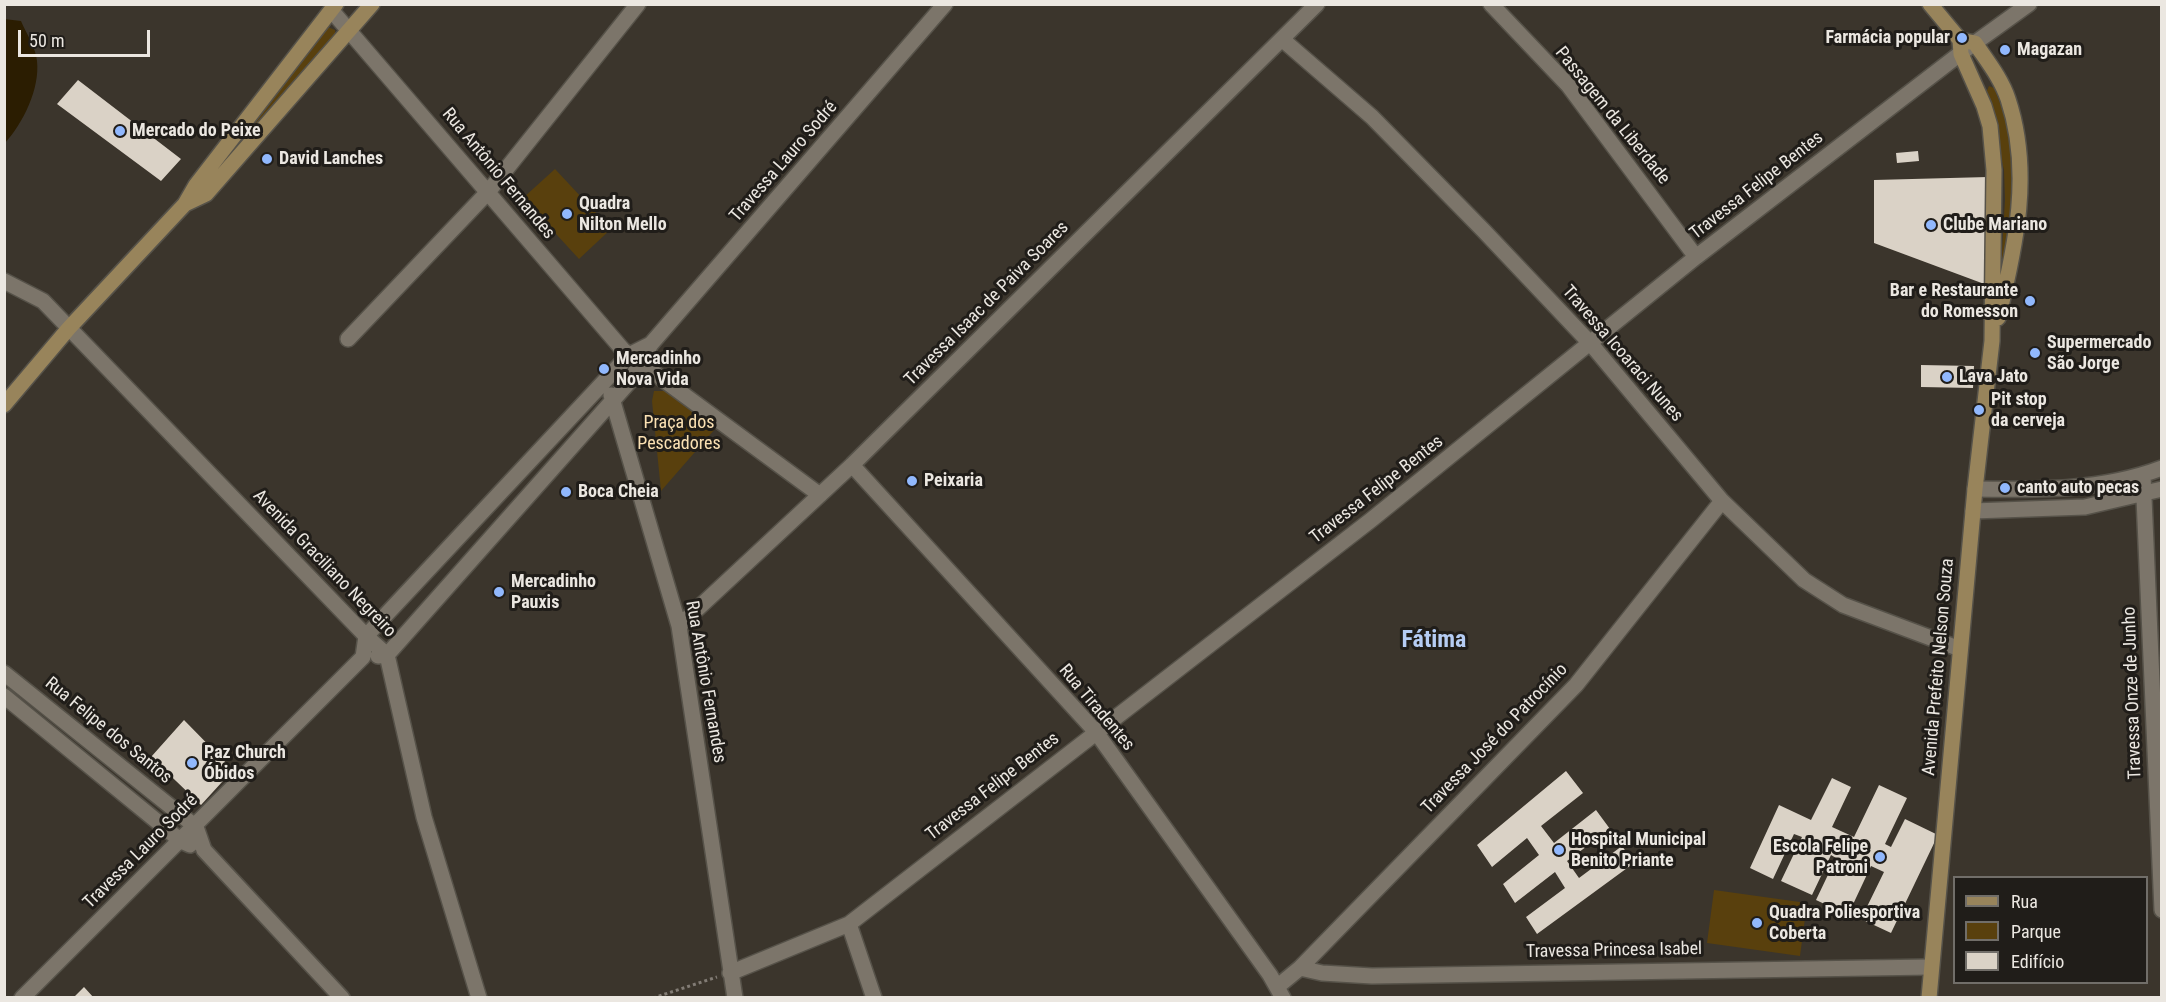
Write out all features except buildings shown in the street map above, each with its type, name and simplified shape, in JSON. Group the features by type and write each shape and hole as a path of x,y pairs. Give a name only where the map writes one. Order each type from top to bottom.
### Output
{"main road":[{"path":"185,204 206,194 351,31 372,4"},
{"name":"Avenida Prefeito Nelson Souza","path":"1929,998 1975,489 1992,341 1994,170 1990,126 1984,105 1960,47 1930,4"},
{"path":"4,405 69,328 185,204 196,185 334,8"},
{"path":"1960,47 1975,43"},
{"name":"Avenida Prefeito Nelson Souza","path":"1975,43 1998,77 2007,98 2019,150 2020,183 2014,253 1992,341"}],"street":[{"path":"348,339 488,192 638,4"},
{"name":"Travessa Lauro Sodré","path":"366,636 606,381 635,360 651,344 945,4"},
{"name":"Travessa Isaac de Paiva Soares","path":"679,626 852,465 1317,4"},
{"name":"Passagem da Liberdade","path":"1491,4 1568,85 1696,257"},
{"path":"1975,43 2029,4"},
{"name":"Rua Antônio Fernandes","path":"334,8 488,192 635,360"},
{"name":"Travessa Icoaraci Nunes","path":"1282,40 1372,117 1590,344 1722,501 1804,580 1826,595 1908,632 1960,650"},
{"name":"Travessa Felipe Bentes","path":"730,973 849,924 1371,520 1960,47"},
{"name":"Avenida Graciliano Negreiro","path":"4,281 43,301 366,636 387,655 424,817 479,998"},
{"path":"366,636 363,657 387,655 630,381 635,360 820,495"},
{"name":"Rua Antônio Fernandes","path":"606,381 679,626 735,998"},
{"name":"Rua Tiradentes","path":"852,465 1096,732 1280,992"},
{"path":"1975,489 2079,487 2143,475 2162,468"},
{"name":"Travessa Onze de Junho","path":"2143,475 2162,910"},
{"path":"1973,511 2085,507 2162,489"},
{"name":"Travessa José do Patrocínio","path":"1280,992 1576,685 1722,501"},
{"name":"Travessa Lauro Sodré","path":"22,998 196,827 363,657"},
{"name":"Rua Felipe dos Santos","path":"4,673 196,827"},
{"path":"4,696 181,841 204,850"},
{"path":"196,827 204,850 342,998"},
{"path":"849,924 874,998"},
{"name":"Travessa Princesa Isabel","path":"1300,969 1322,974 1372,975 1930,967"}],"path":[{"path":"653,998 730,973"}],"green space":[{"path":"328,27 335,30 335,36 229,154"},
{"path":"1989,86 1994,88 2012,144 2017,188 2013,223 2000,285 2005,200 2004,170 1986,93"},
{"name":"Quadra Nilton Mello","path":"555,169 611,229 579,259 523,198"},
{"name":"Praça dos Pescadores","path":"654,391 665,391 715,429 661,491 652,401"},
{"name":"Quadra Poliesportiva Coberta","path":"1714,890 1807,903 1800,956 1707,943"}],"shaded area":[{"path":"4,19 21,21 35,51 37,61 36,83 29,105 18,126 5,143"}],"place":[{"name":"Farmácia popular","path":"1962,38"},
{"name":"Magazan","path":"2005,50"},
{"name":"Mercado do Peixe","path":"120,131"},
{"name":"David Lanches","path":"267,159"},
{"name":"Quadra Nilton Mello","path":"567,214"},
{"name":"Clube Mariano","path":"1931,225"},
{"name":"Bar e Restaurante do Romesson","path":"2030,301"},
{"name":"Supermercado São Jorge","path":"2035,353"},
{"name":"Mercadinho Nova Vida","path":"604,369"},
{"name":"Lava Jato","path":"1947,377"},
{"name":"Pit stop da cerveja","path":"1979,410"},
{"name":"Peixaria","path":"912,481"},
{"name":"canto auto pecas","path":"2005,488"},
{"name":"Boca Cheia","path":"566,492"},
{"name":"Mercadinho Pauxis","path":"499,592"},
{"name":"Paz Church Óbidos","path":"192,763"},
{"name":"Hospital Municipal Benito Priante","path":"1559,850"},
{"name":"Escola Felipe Patroni","path":"1880,857"},
{"name":"Quadra Poliesportiva Coberta","path":"1757,923"}],"district":[{"name":"Fátima","path":"1434,641"}]}
